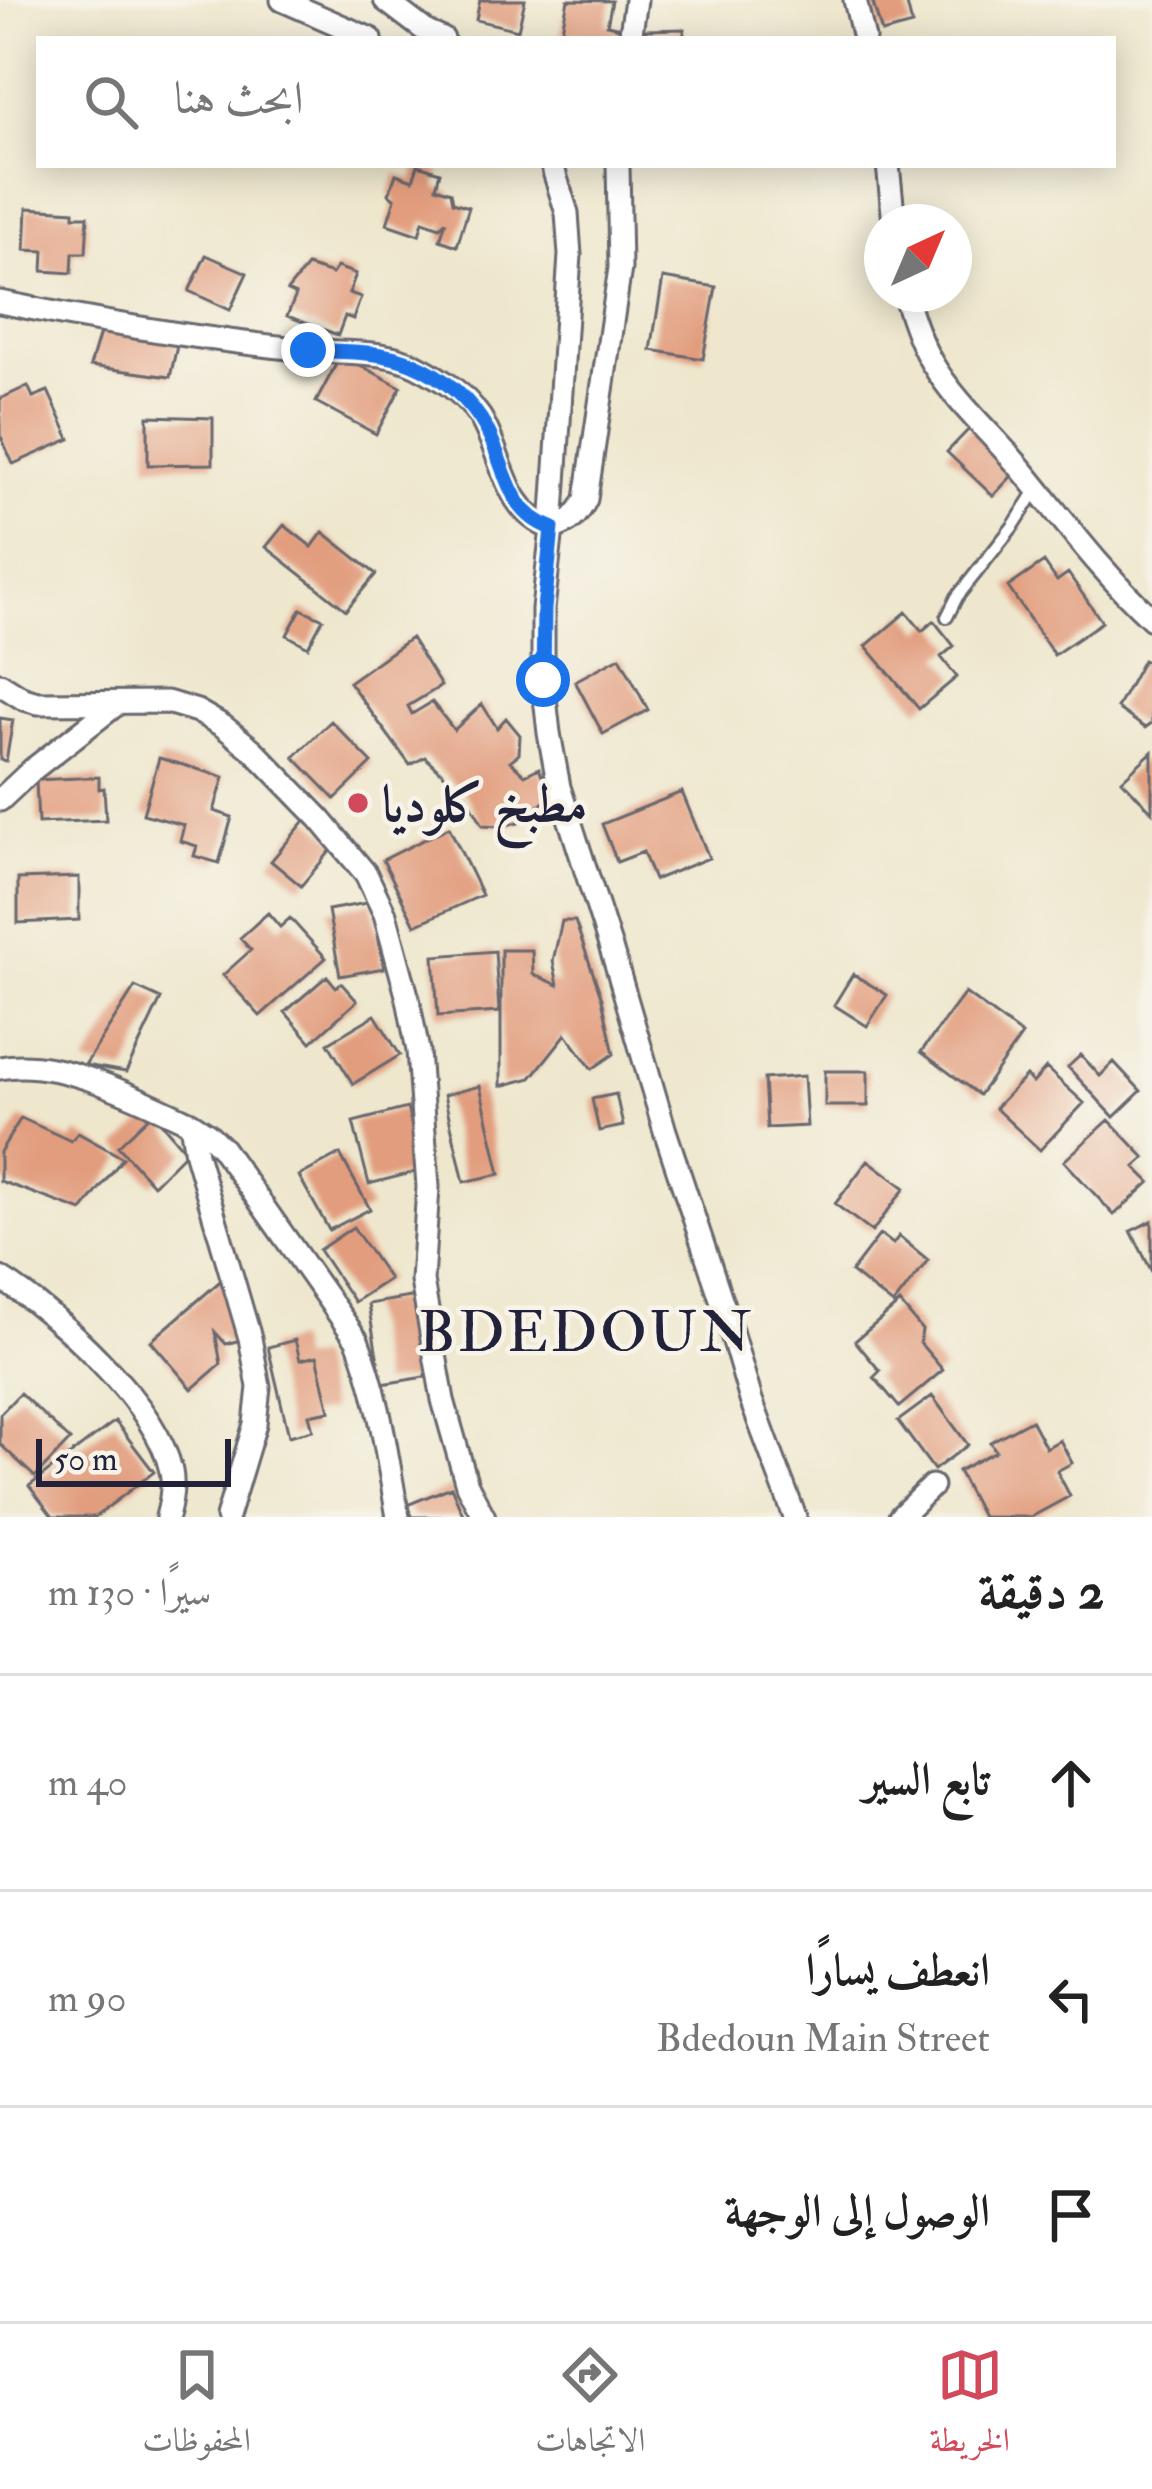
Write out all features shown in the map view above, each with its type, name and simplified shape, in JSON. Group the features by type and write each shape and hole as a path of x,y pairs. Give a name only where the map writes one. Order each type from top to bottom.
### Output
{"street":[{"path":"282,0 364,36"},
{"path":"385,0 436,36"},
{"path":"630,36 636,0"},
{"path":"854,0 863,36"},
{"path":"553,168 567,213 570,254 544,609 543,680 559,787 751,1400 795,1517"},
{"path":"0,302 93,321 308,350 373,354 411,363 464,397 490,435 514,497 542,525 552,528 566,524 586,499 620,268 618,168"},
{"path":"888,168 892,204"},
{"path":"910,312 934,365 1074,537 1152,619"},
{"path":"0,685 38,703 167,702 197,711 254,750 365,874 385,914 418,1051 428,1187 422,1281 443,1400 467,1485 484,1517"},
{"path":"0,800 118,703"},
{"path":"0,1068 26,1065 91,1078 191,1123 222,1148 357,1340 378,1407 398,1517"},
{"path":"191,1123 259,1387 255,1424 227,1517"},
{"path":"0,1278 87,1347 140,1411 166,1454 171,1472 167,1517"},
{"path":"900,1517 932,1486"}],"lane":[{"path":"947,617 1037,488"}],"building":[{"path":"480,0 525,0 518,30 476,20"},
{"path":"568,0 612,1 607,25 624,29 623,36 561,36"},
{"path":"872,0 906,0 912,25 882,33"},
{"path":"684,29 684,36 646,36 646,30"},
{"path":"417,168 440,172 436,187 451,192 453,202 469,207 457,246 440,240 446,221 440,227 423,221 419,235 387,224 396,174 413,180"},
{"path":"27,208 88,216 86,253 73,253 72,273 43,271 44,251 25,250"},
{"path":"206,255 247,273 230,310 189,291"},
{"path":"307,266 332,274 337,267 356,274 349,293 361,297 353,319 345,316 338,335 287,316 296,295 287,291"},
{"path":"663,278 716,287 703,359 651,350"},
{"path":"102,326 179,337 170,377 90,366"},
{"path":"341,355 401,387 376,434 316,402"},
{"path":"28,386 33,397 48,391 70,439 13,464 0,434 0,399"},
{"path":"148,416 213,418 213,464 148,465"},
{"path":"974,424 1019,468 993,496 947,452"},
{"path":"284,525 312,547 323,532 376,574 346,610 266,547"},
{"path":"1044,562 1057,581 1068,573 1102,622 1054,655 1008,587"},
{"path":"301,609 323,619 308,647 287,635"},
{"path":"906,612 922,631 934,621 954,646 941,657 957,677 919,709 866,646"},
{"path":"411,638 441,686 408,706 412,714 432,702 454,730 482,704 497,728 506,718 520,735 519,754 510,761 525,775 539,768 550,797 519,822 483,825 466,795 425,757 410,765 349,682"},
{"path":"620,657 648,710 603,734 575,681"},
{"path":"1143,660 1152,664 1152,723 1145,728 1117,708"},
{"path":"0,718 13,720 6,761 0,760"},
{"path":"331,721 372,763 335,799 294,757"},
{"path":"1152,752 1152,812 1122,780"},
{"path":"159,758 224,777 214,811 232,817 219,863 194,856 197,846 180,841 184,825 143,814"},
{"path":"99,777 106,820 38,823 36,780"},
{"path":"682,792 709,858 654,880 643,852 617,862 602,824"},
{"path":"308,817 338,842 301,886 271,861"},
{"path":"449,827 482,895 415,925 383,860"},
{"path":"79,877 79,920 18,923 18,879"},
{"path":"372,902 384,968 340,976 328,910"},
{"path":"268,913 280,927 290,918 326,958 260,1016 223,975 251,950 240,938"},
{"path":"562,921 575,921 602,999 614,1054 592,1069 566,1034 531,1078 501,1086 501,950 532,950 533,974 558,985 553,961"},
{"path":"495,951 499,1012 438,1016 434,956"},
{"path":"853,974 887,995 867,1026 834,1005"},
{"path":"327,976 357,1001 311,1042 285,1012"},
{"path":"135,987 161,999 126,1072 85,1065"},
{"path":"965,993 1022,1035 979,1095 921,1052"},
{"path":"375,1015 400,1055 353,1084 328,1043"},
{"path":"1081,1055 1100,1076 1114,1062 1141,1091 1114,1117 1068,1067"},
{"path":"1046,1068 1084,1103 1040,1150 995,1108 1026,1076 1033,1083"},
{"path":"825,1071 868,1071 868,1106 825,1106"},
{"path":"804,1076 807,1126 767,1128 764,1079"},
{"path":"480,1086 500,1174 464,1182 444,1095"},
{"path":"616,1094 623,1126 599,1131 592,1099"},
{"path":"407,1108 423,1170 369,1184 353,1122"},
{"path":"153,1113 186,1152 153,1185 118,1146"},
{"path":"21,1118 71,1141 78,1133 123,1158 82,1211 0,1181 0,1152"},
{"path":"1109,1120 1145,1158 1135,1167 1150,1182 1114,1215 1064,1161"},
{"path":"340,1154 370,1209 329,1230 299,1176"},
{"path":"868,1160 905,1188 872,1232 835,1204"},
{"path":"1152,1221 1152,1272 1131,1231"},
{"path":"353,1227 389,1279 354,1302 319,1250"},
{"path":"880,1234 893,1244 899,1236 928,1260 893,1305 851,1272"},
{"path":"225,1277 244,1339 226,1344 215,1332 221,1364 192,1389 151,1341"},
{"path":"417,1296 431,1376 382,1384 368,1304"},
{"path":"900,1303 922,1330 920,1343 943,1370 899,1407 874,1377 880,1371 855,1341"},
{"path":"295,1340 300,1360 317,1356 330,1411 309,1415 313,1430 289,1436 268,1347"},
{"path":"20,1393 70,1440 35,1477 0,1444 0,1414"},
{"path":"932,1396 968,1445 934,1470 898,1421"},
{"path":"1031,1420 1046,1448 1060,1440 1072,1463 1057,1471 1070,1496 1031,1517 982,1517 958,1471 996,1451 990,1442"},
{"path":"115,1421 154,1472 95,1517 53,1517 29,1486"},
{"path":"451,1487 464,1517 412,1517 407,1505"}],"place":[{"name":"مطبخ كلوديا","path":"358,803"}],"district":[{"name":"BDEDOUN","path":"586,1331"}],"route":[{"path":"308,350 373,354 411,363 446,382 478,415 514,497 527,513 552,528 543,680"}]}
